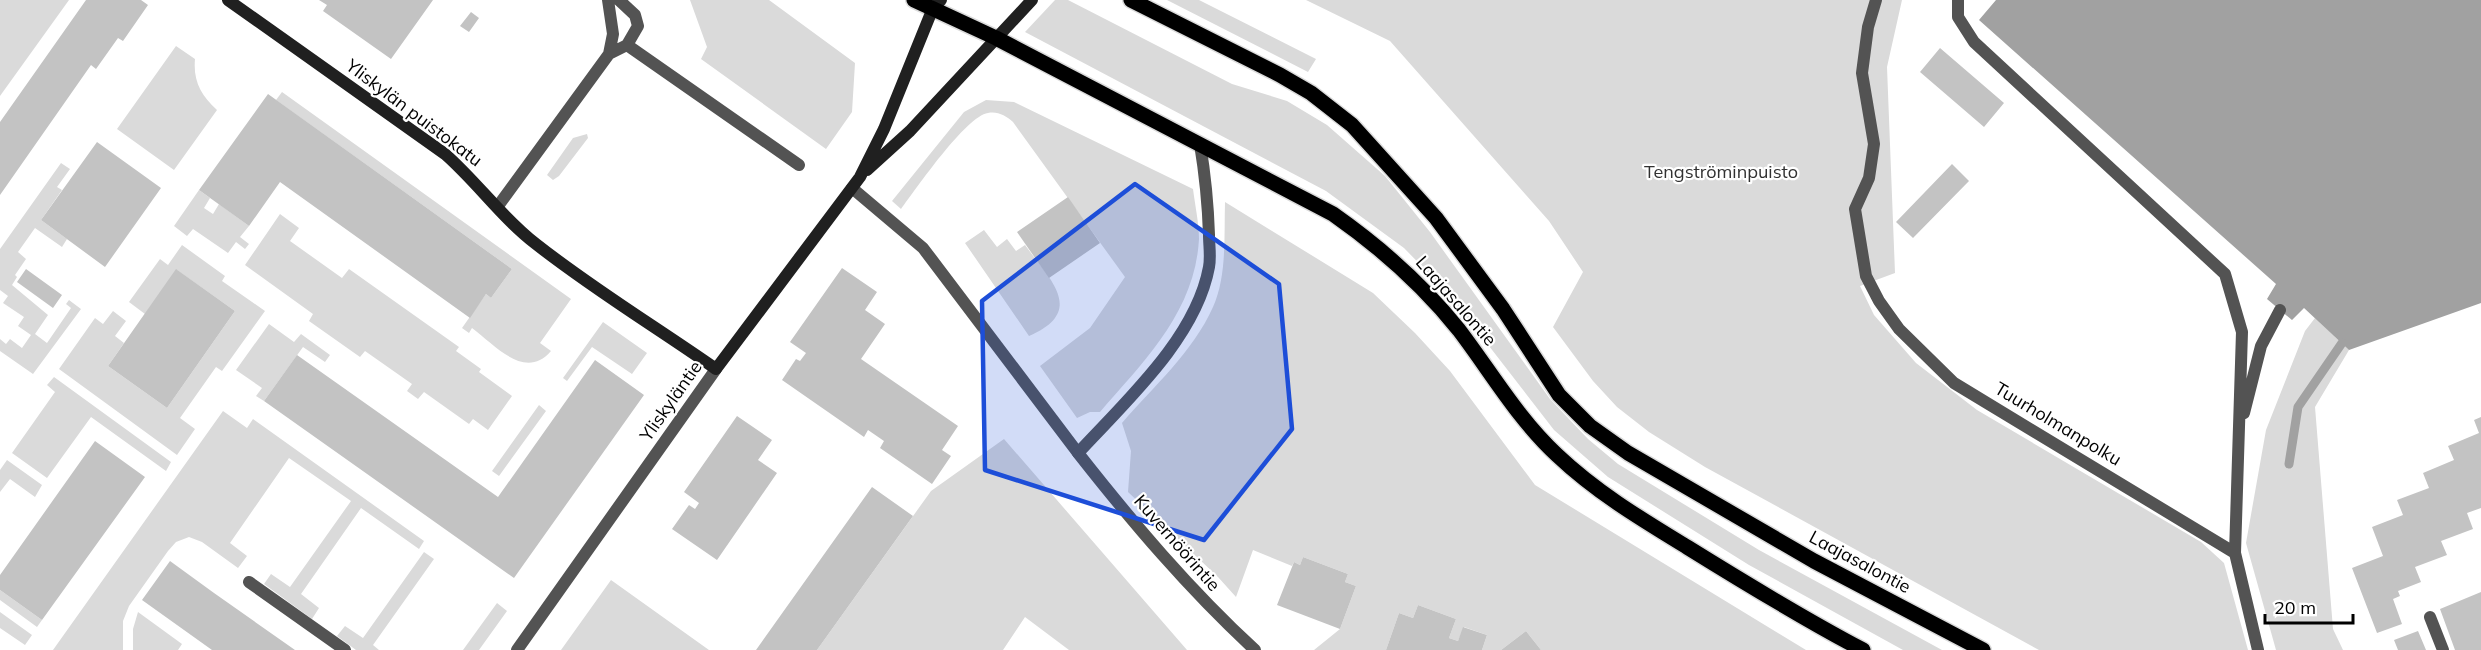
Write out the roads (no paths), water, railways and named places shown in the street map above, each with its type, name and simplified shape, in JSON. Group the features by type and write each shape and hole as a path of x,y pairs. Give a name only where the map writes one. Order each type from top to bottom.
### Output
{"main road":[{"name":"Laajasalontie","path":"914,0 937,4 996,38 1294,192 1369,239 1421,286 1471,346 1515,408 1555,454 1603,495 1795,614 1863,650"},
{"name":"Laajasalontie","path":"1131,0 1280,75 1311,93 1352,125 1436,218 1503,309 1559,395 1590,426 1628,453 1814,561 1983,650"}],"street":[{"name":"Yliskylän puistokatu","path":"228,0 445,154 535,244 648,325 716,369"},
{"path":"498,206 609,54 613,34 608,0"},
{"path":"609,54 627,45 638,26 635,15 619,0"},
{"name":"Yliskyläntie","path":"860,177 910,131 1032,0"},
{"name":"Tuurholmanpolku","path":"1876,0 1868,27 1862,73 1874,144 1869,178 1855,209 1866,276 1879,301 1899,329 1954,383 2235,554"},
{"path":"1958,0 1958,17 1974,42 2225,274 2242,332 2235,554 2258,650"},
{"name":"Yliskyläntie","path":"517,650 781,279 860,177 884,129 937,4"},
{"path":"627,45 799,165"},
{"path":"1078,453 1146,378 1184,328 1200,299 1209,265 1207,186 1200,144"},
{"name":"Kuvernöörintie","path":"852,188 923,248 1078,453 1169,564 1254,650"},
{"path":"2239,436 2261,346 2280,310"},
{"path":"249,582 345,650"},
{"path":"2430,617 2443,650"}],"waterway":[{"path":"2289,464 2298,407 2342,343"}],"park label":[{"name":"Tengströminpuisto","path":"1721,172"}]}
